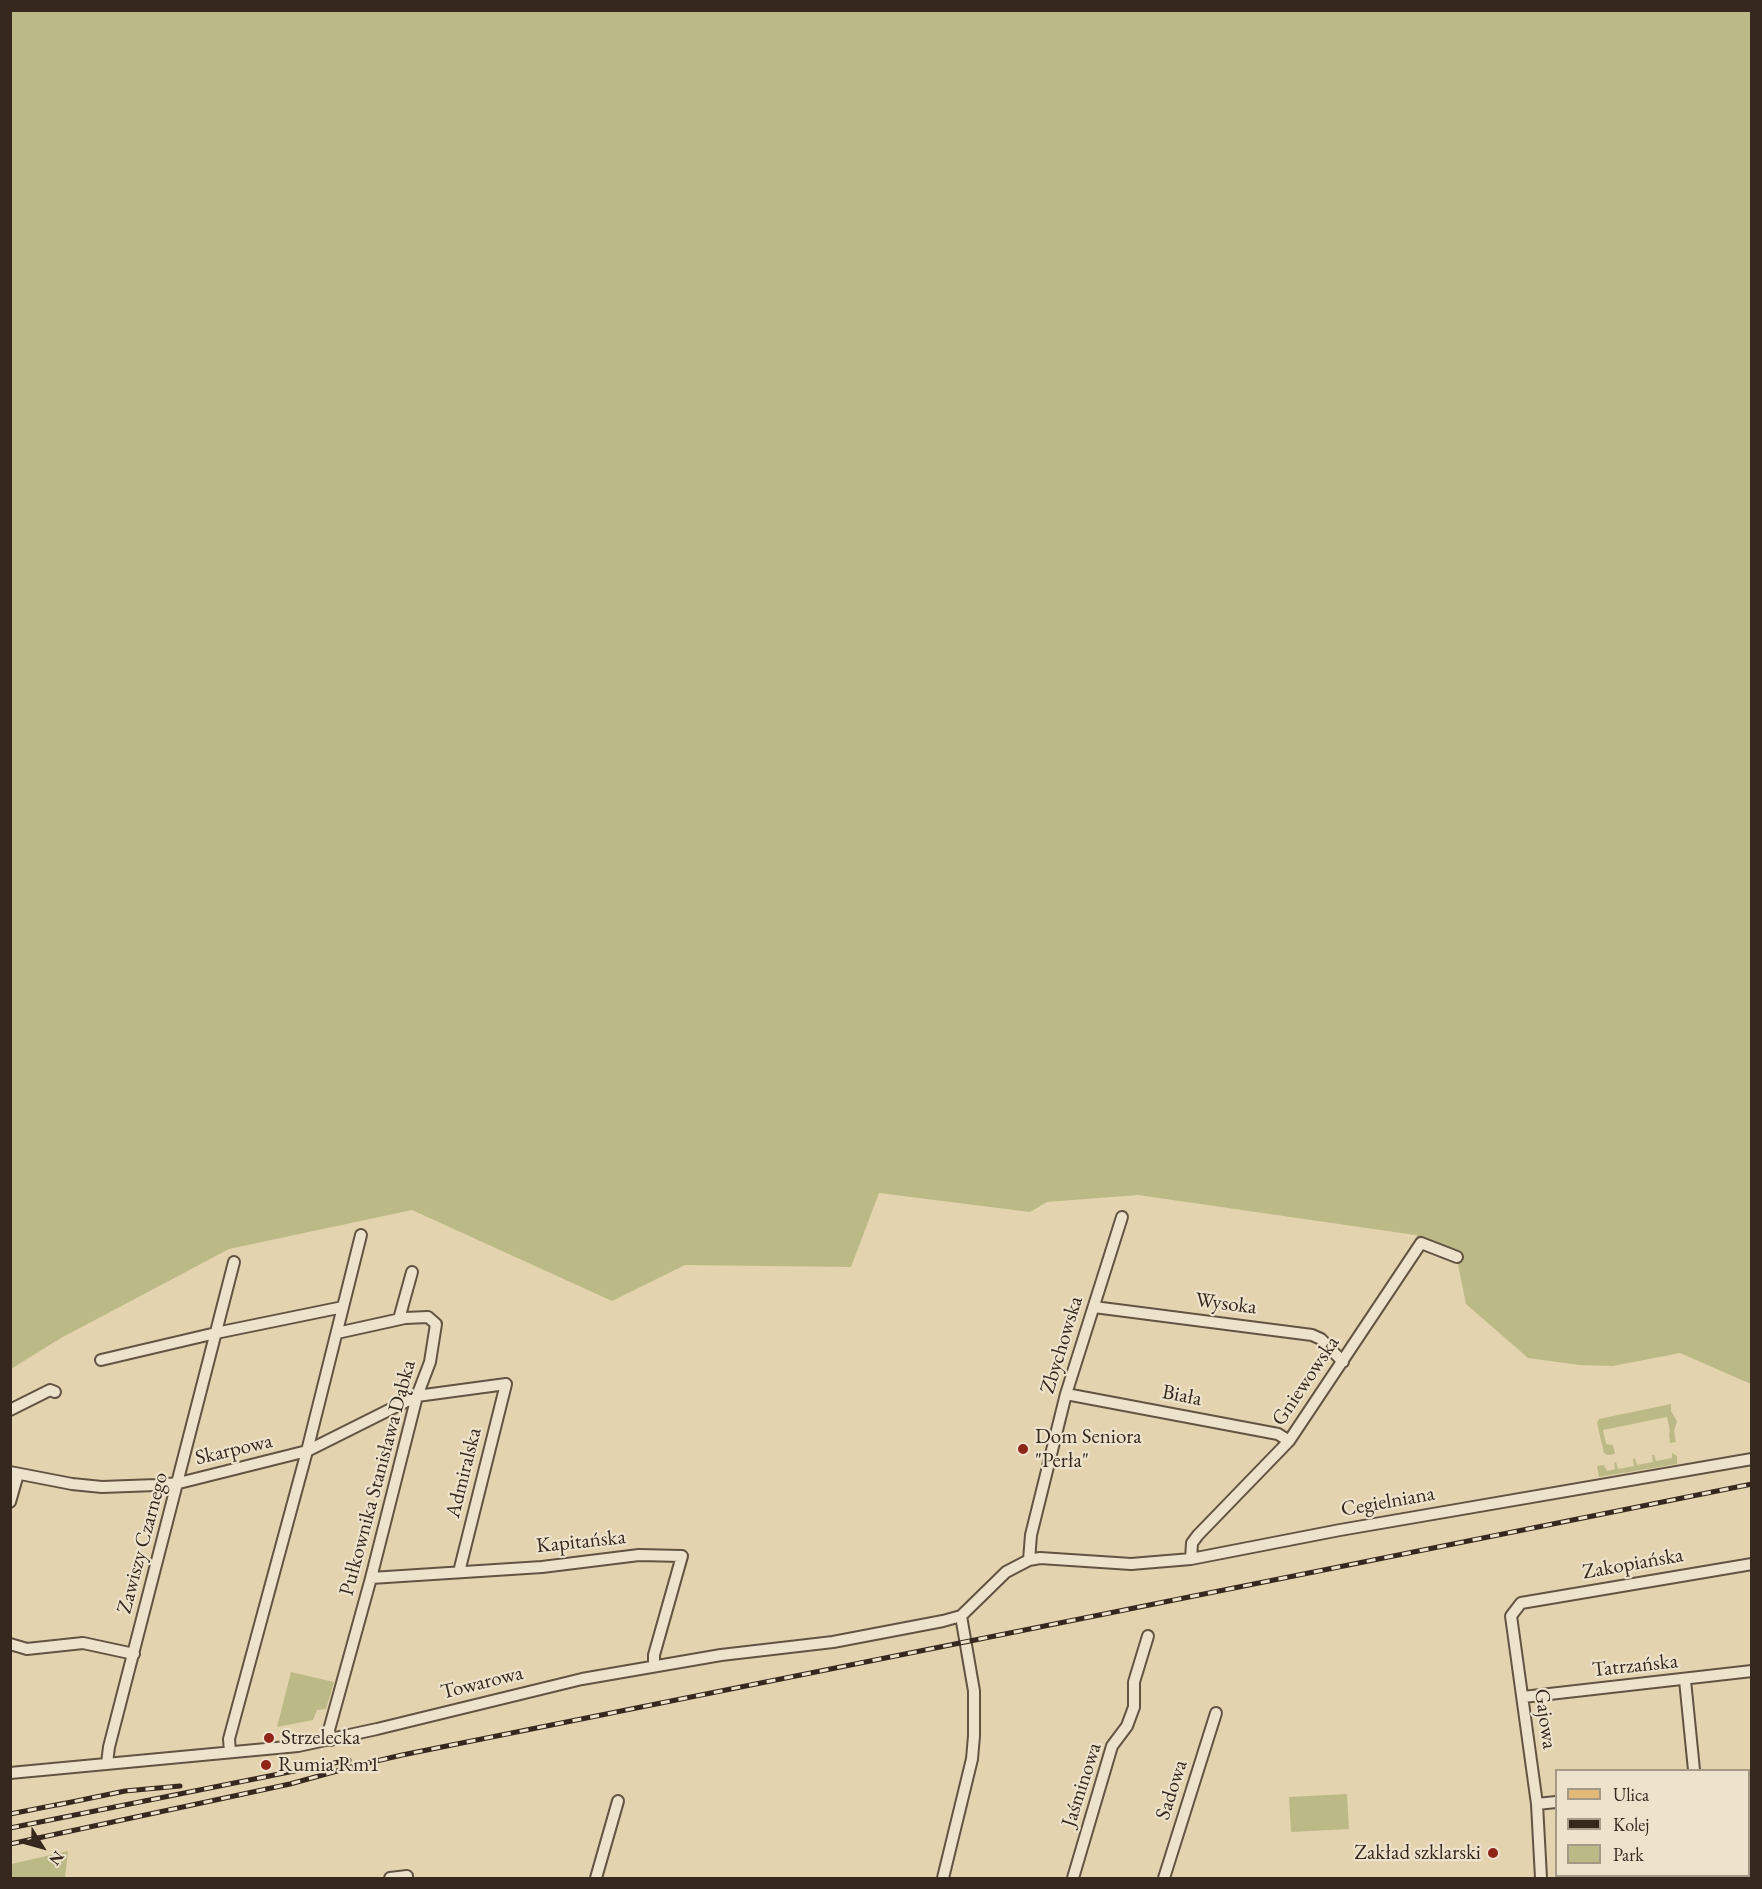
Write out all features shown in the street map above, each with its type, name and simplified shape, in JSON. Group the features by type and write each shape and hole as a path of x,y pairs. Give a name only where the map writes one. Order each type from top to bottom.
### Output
{"street":[{"name":"Zbychowska","path":"1029,1560 1030,1534 1066,1394 1122,1217"},
{"path":"230,1752 229,1739 338,1333 361,1235"},
{"name":"Gniewowska","path":"1191,1559 1192,1543 1198,1535 1289,1441 1421,1243 1457,1257"},
{"name":"Zawiszy Czarnego","path":"107,1763 109,1747 179,1483 234,1262"},
{"path":"399,1319 412,1272"},
{"path":"101,1360 343,1306"},
{"name":"Wysoka","path":"1094,1307 1312,1335 1322,1339 1343,1362"},
{"name":"Pułkownika Stanisława Dąbka","path":"331,1740 329,1730 371,1578 417,1396 430,1362 436,1324 428,1317 399,1319 338,1333"},
{"name":"Skarpowa","path":"14,1473 72,1484 102,1486 179,1483 307,1451 417,1396 506,1384"},
{"name":"Admiralska","path":"459,1572 506,1384"},
{"path":"10,1410 50,1390 55,1392"},
{"name":"Biała","path":"1066,1394 1278,1434 1289,1441"},
{"name":"Cegielniana","path":"1029,1560 1040,1558 1131,1564 1191,1559 1340,1530 1752,1459"},
{"path":"10,1502 14,1473"},
{"name":"Kapitańska","path":"371,1578 542,1567 639,1555 682,1556 654,1654 654,1666"},
{"path":"943,1878 972,1759 974,1736 974,1691 962,1616 1006,1572 1029,1560"},
{"name":"Zakopiańska","path":"1521,1603 1752,1564"},
{"name":"Gajowa","path":"1521,1603 1511,1616 1537,1804 1541,1878"},
{"name":"Towarowa","path":"10,1773 298,1746 331,1740 520,1693 654,1666 722,1655 833,1642 962,1616"},
{"name":"Jaśminowa","path":"1072,1878 1112,1746 1127,1726 1134,1707 1134,1682 1148,1636"},
{"path":"10,1644 27,1650 83,1642 134,1654"},
{"name":"Tatrzańska","path":"1523,1697 1752,1671"},
{"path":"1685,1680 1694,1769"},
{"name":"Sadowa","path":"1164,1878 1216,1713"},
{"path":"596,1878 618,1801"},
{"path":"1537,1804 1555,1802"},
{"path":"390,1878 407,1877"}],"green space":[{"path":"11,11 1751,11 1751,1384 1680,1353 1613,1366 1579,1365 1528,1358 1466,1304 1455,1250 1415,1235 1138,1195 1047,1202 1030,1212 879,1193 851,1267 685,1265 612,1301 412,1210 229,1249 61,1338 11,1369"},
{"path":"1671,1404 1671,1411 1677,1421 1674,1431 1676,1442 1670,1443 1667,1417 1603,1430 1606,1444 1613,1445 1615,1454 1604,1453 1597,1423 1599,1419"},
{"path":"1672,1453 1677,1456 1677,1464 1599,1477 1597,1466 1604,1465 1607,1471 1615,1469 1614,1463 1616,1462 1618,1469 1634,1466 1633,1459 1635,1458 1637,1465 1653,1462 1652,1455 1656,1461 1672,1458"},
{"path":"291,1672 334,1682 326,1709 317,1710 313,1720 277,1727"},
{"path":"1347,1794 1349,1829 1291,1832 1289,1797"},
{"path":"68,1851 65,1878 11,1878 11,1864"}],"railway":[{"path":"10,1844 290,1784 402,1755 1752,1484"},
{"path":"10,1828 349,1760"},
{"path":"57,1805 125,1791 180,1786"},
{"path":"10,1814 66,1803"}],"place":[{"name":"Dom Seniora \"Perła\"","path":"1023,1449"},
{"name":"Strzelecka","path":"269,1738"},
{"name":"Rumia Rm1","path":"266,1765"},
{"name":"Zakład szklarski","path":"1493,1853"}]}
